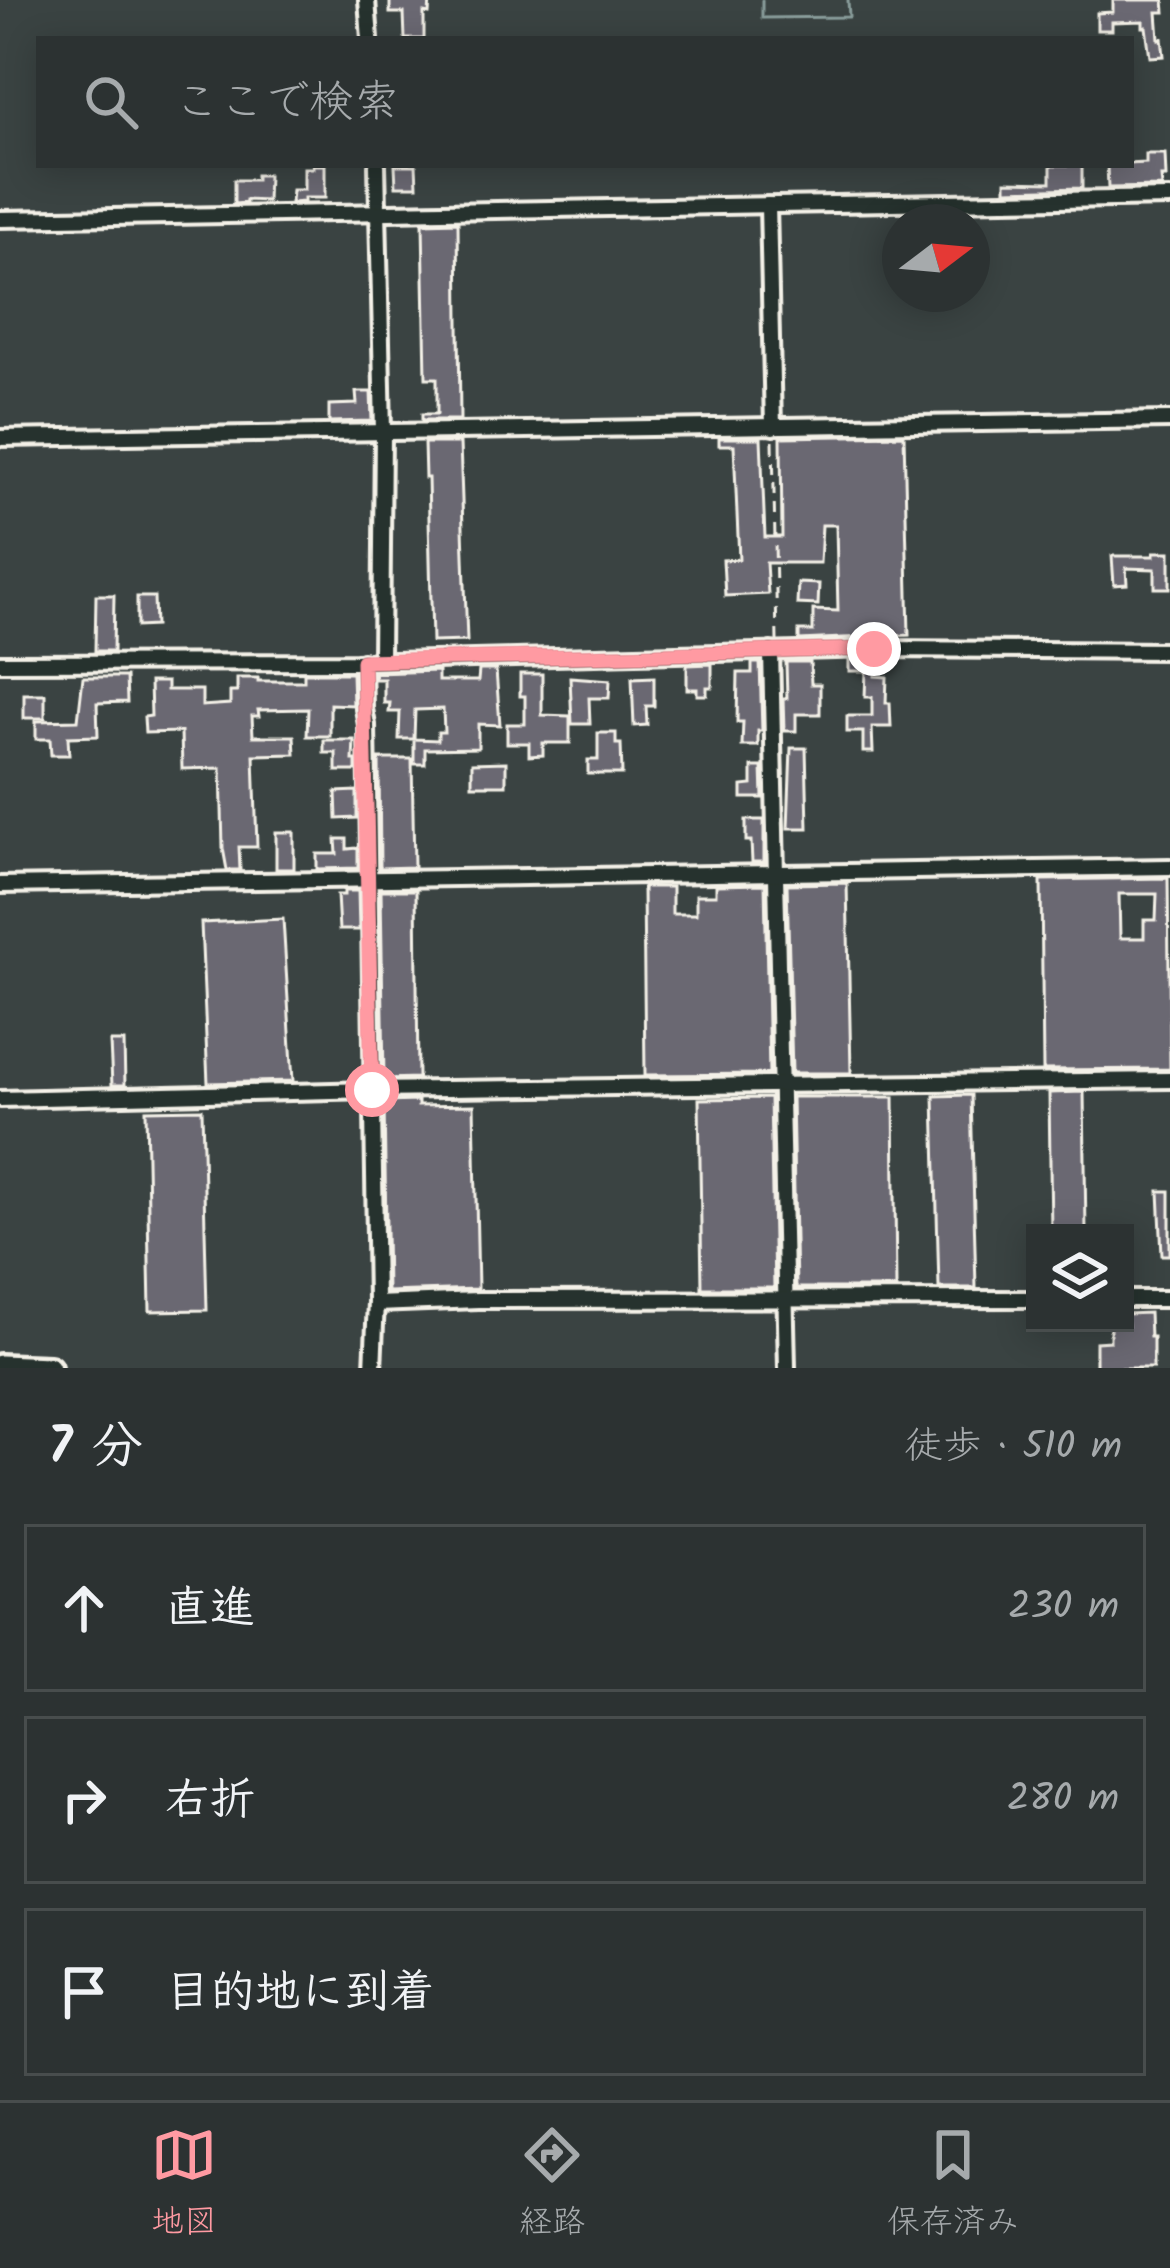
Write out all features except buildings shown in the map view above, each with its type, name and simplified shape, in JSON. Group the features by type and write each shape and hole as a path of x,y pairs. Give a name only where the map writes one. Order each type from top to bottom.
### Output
{"main road":[{"path":"0,1366 49,1368"}],"street":[{"path":"367,0 370,36"},
{"path":"377,168 383,431 381,661"},
{"path":"0,219 1170,198"},
{"path":"768,205 773,427"},
{"path":"0,438 1170,420"},
{"path":"774,651 787,1368"},
{"path":"0,663 381,661 774,651 1170,651"},
{"path":"363,661 374,1368"},
{"path":"0,885 1170,867"},
{"path":"0,1100 372,1090 1170,1080"},
{"path":"376,1304 1026,1299"},
{"path":"1134,1299 1170,1299"}],"path":[{"path":"773,427 774,651"}],"waterway":[{"path":"762,0 762,18 849,17 848,0"}],"route":[{"path":"372,1090 363,661 874,649"}]}
